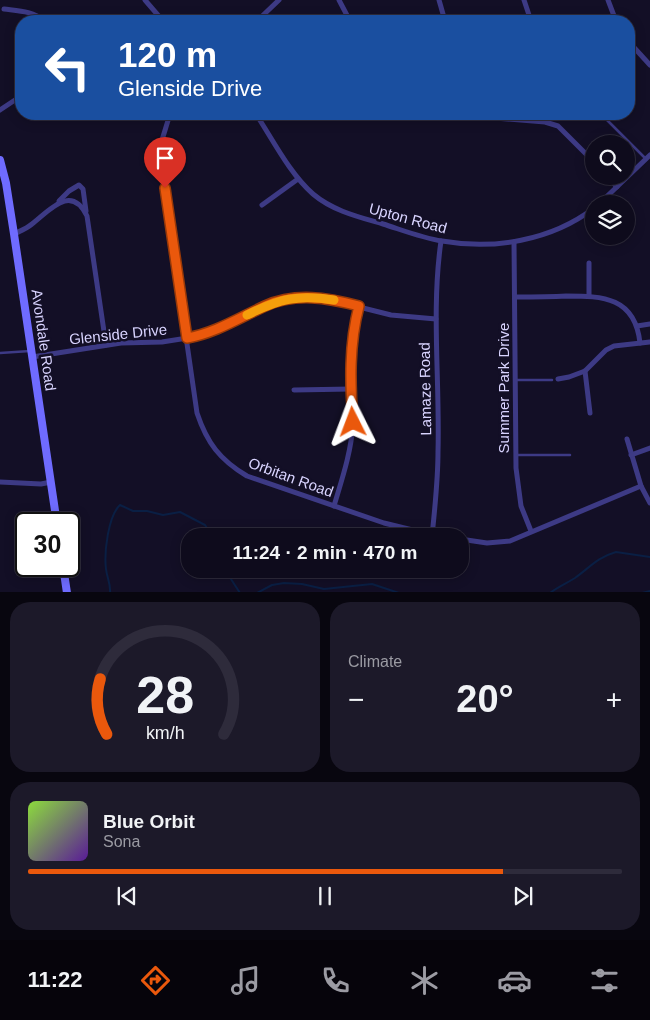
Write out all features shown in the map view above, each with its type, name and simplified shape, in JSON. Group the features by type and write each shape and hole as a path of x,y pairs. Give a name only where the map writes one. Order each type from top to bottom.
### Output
{"street":[{"path":"145,0 158,15"},
{"path":"263,15 279,0"},
{"path":"339,0 347,15"},
{"path":"439,0 443,15"},
{"path":"524,0 528,15"},
{"path":"608,0 614,15"},
{"path":"4,9 28,12 33,15"},
{"path":"635,49 650,65"},
{"path":"0,110 15,100"},
{"name":"Orbitan Road","path":"168,120 162,140 160,157 187,338 187,356 197,413 204,434 212,447 230,464 247,476 403,528"},
{"name":"Upton Road","path":"260,120 298,180 314,195 349,214 441,241 480,245 514,242 553,230 585,213"},
{"path":"520,120 545,122 558,126 585,153"},
{"path":"609,195 648,157"},
{"name":"Avondale Road","path":"0,160 6,183 55,512"},
{"path":"262,205 298,180"},
{"path":"14,234 32,224 58,203 69,191 79,185 83,189 106,345"},
{"path":"58,203 71,201 79,204 87,216"},
{"name":"Lamaze Road","path":"434,528 438,450 437,269 441,241"},
{"name":"Summer Park Drive","path":"514,242 518,494 531,531"},
{"path":"589,263 589,296"},
{"path":"516,297 589,296 605,298 619,304 630,314 637,326 640,343"},
{"name":"Glenside Drive","path":"32,354 132,342 162,342 200,336 264,307 289,299 310,297 338,301 391,315 436,319"},
{"path":"334,506 350,444 353,422 351,389 352,342 359,306"},
{"path":"637,326 650,324"},
{"path":"555,379 569,377 585,371 606,350 614,346 650,342"},
{"path":"585,371 590,413"},
{"path":"294,390 351,389"},
{"path":"627,439 641,486 650,503"},
{"path":"631,455 650,448"},
{"path":"0,482 41,484 51,482"},
{"path":"469,541 497,542 510,540 641,486"},
{"path":"65,577 67,592"}],"lane":[{"path":"608,120 648,157"},
{"path":"0,353 32,354"},
{"path":"515,380 555,379"},
{"path":"516,455 570,455"}],"waterway":[{"path":"110,592 106,569 106,545 112,517 120,505 133,511 147,511 163,515 180,512 205,525 207,528"},
{"path":"552,592 610,554 616,552 650,557"},
{"path":"230,578 239,592"},
{"path":"259,592 272,585 284,583 302,584 324,589 372,584 396,592"},
{"path":"646,592 650,591"}],"slow traffic":[{"path":"247,315 270,304 289,299 310,297 334,300"}],"route":[{"path":"165,188 187,338 200,336 270,304 289,299 310,297 359,306 351,356 353,422"}]}
